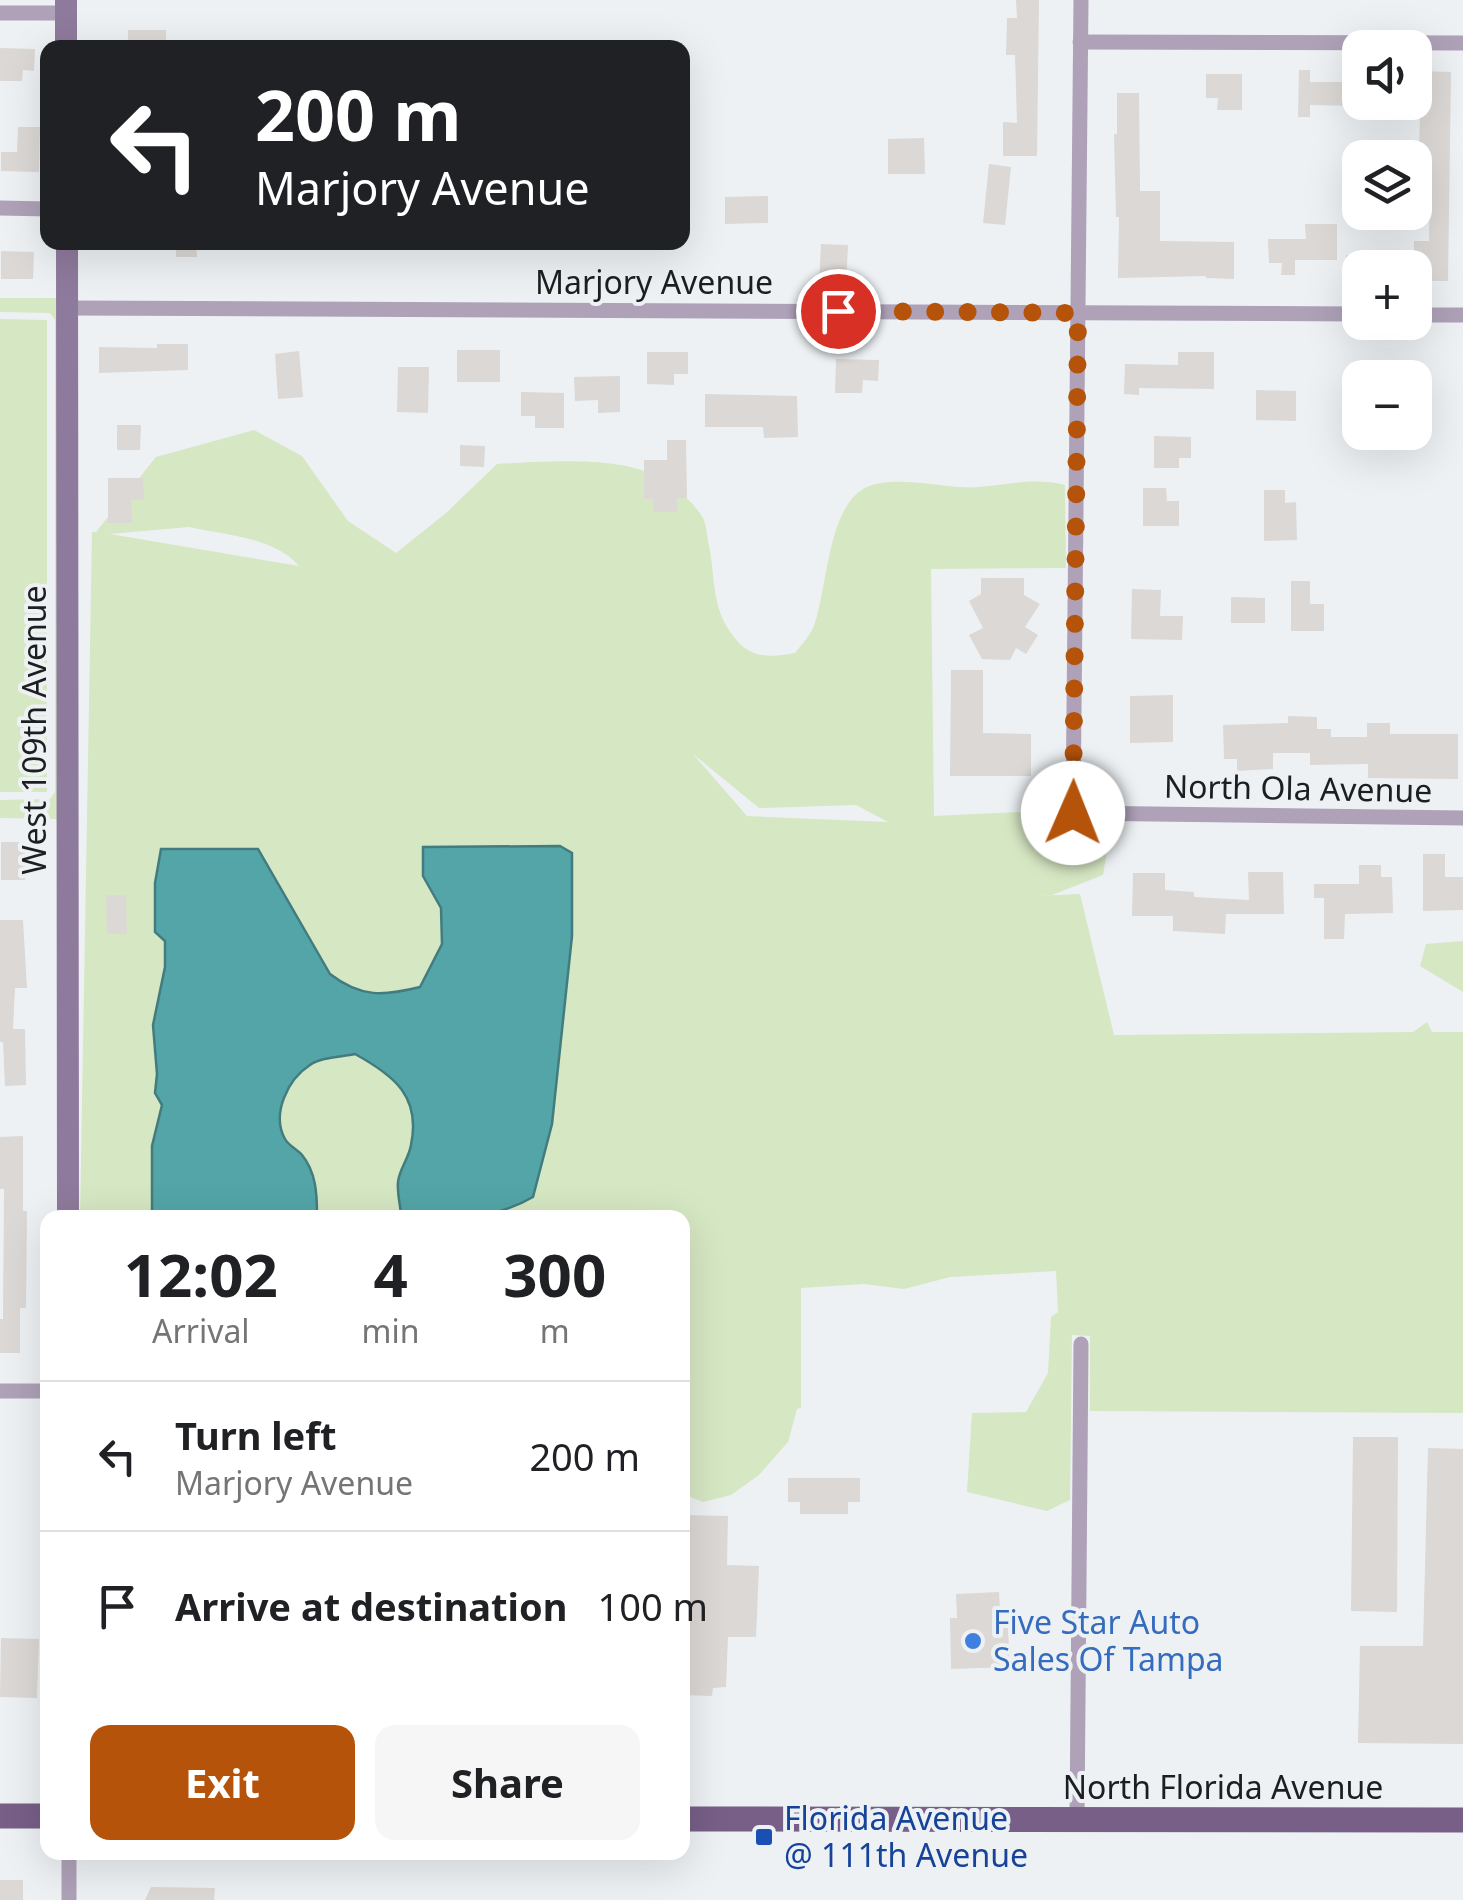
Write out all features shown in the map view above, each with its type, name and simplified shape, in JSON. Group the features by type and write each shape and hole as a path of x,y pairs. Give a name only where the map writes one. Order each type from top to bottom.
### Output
{"main road":[{"path":"0,1816 40,1816"},
{"name":"North Florida Avenue","path":"690,1820 1463,1820"}],"street":[{"path":"1078,313 1081,0"},
{"path":"0,12 66,6 66,40"},
{"path":"1080,42 1463,43"},
{"path":"0,208 40,209"},
{"name":"West 109th Avenue","path":"67,250 68,1210"},
{"name":"Marjory Avenue","path":"68,308 1342,314"},
{"name":"North Ola Avenue","path":"1078,313 1073,813 1463,818"},
{"path":"1432,314 1463,315"},
{"path":"1076,1821 1081,1344"},
{"path":"0,1391 40,1391"},
{"path":"69,1860 69,1900"}],"green space":[{"path":"0,298 58,298 58,819 0,818 0,800 50,799 55,792 55,320 50,313 0,312"},
{"path":"0,319 47,320 47,792 0,792"},
{"path":"254,430 302,456 348,521 396,553 446,513 497,464 622,465 657,477 699,512 706,526 722,618 744,648 772,656 795,653 811,631 843,512 867,487 899,482 972,487 1037,482 1065,485 1066,568 931,569 934,816 1063,810 1064,821 1092,822 1107,851 1103,875 1052,895 1035,896 1080,894 1114,1035 1413,1032 1427,1022 1432,1032 1463,1032 1463,1413 1090,1411 1090,1336 1072,1335 1070,1500 1047,1511 967,1492 972,1413 1026,1412 1048,1373 1051,1317 1058,1312 1056,1271 950,1277 904,1289 864,1284 801,1288 801,1408 797,1409 788,1442 759,1475 731,1495 703,1502 690,1497 690,1210 80,1210 92,532 96,532 156,457","holes":["189,527 277,549 299,566 110,534","693,754 759,808 856,805 888,822 747,816"]},
{"path":"1463,941 1463,992 1420,966 1426,944"}],"water":[{"path":"560,846 572,853 572,936 552,1124 533,1197 502,1210 400,1210 398,1182 411,1145 412,1114 393,1080 355,1054 310,1065 295,1079 281,1108 285,1139 302,1155 313,1176 317,1210 152,1210 152,1146 162,1105 155,1093 153,1025 165,967 165,941 155,932 155,883 161,849 258,849 330,974 363,991 384,993 420,987 442,944 441,908 423,876 423,847"}],"building":[{"path":"1016,0 1039,0 1037,156 1003,156 1003,122 1017,123 1015,55 1006,55 1007,18 1017,18"},
{"path":"128,30 166,30 166,40 128,40"},
{"path":"0,48 35,49 34,71 23,70 22,81 0,81"},
{"path":"1299,70 1310,70 1310,82 1342,82 1342,106 1310,105 1310,117 1298,117"},
{"path":"1432,71 1451,72 1448,281 1432,281 1432,250 1414,250 1414,241 1429,241 1432,230 1432,140 1419,140 1420,120 1432,120"},
{"path":"1206,74 1242,74 1242,110 1217,110 1218,98 1206,98"},
{"path":"1117,93 1139,93 1140,191 1160,191 1160,241 1234,242 1234,279 1118,278 1114,134"},
{"path":"18,127 40,127 39,172 1,171 1,152 17,152"},
{"path":"924,138 925,174 888,174 888,139"},
{"path":"989,164 1011,167 1005,225 983,223"},
{"path":"768,196 768,223 725,224 725,197"},
{"path":"1305,224 1337,224 1337,260 1295,260 1295,275 1281,275 1282,263 1269,263 1268,239 1306,239"},
{"path":"821,244 848,245 846,287 819,286"},
{"path":"176,250 197,250 197,257 176,257"},
{"path":"1,251 34,252 33,279 1,279"},
{"path":"157,344 188,344 188,370 99,373 99,347 157,348"},
{"path":"457,350 500,350 500,382 457,382"},
{"path":"299,351 303,397 278,399 275,354"},
{"path":"647,352 688,352 688,374 674,374 674,385 647,384"},
{"path":"1178,352 1214,352 1214,389 1139,388 1139,395 1124,394 1125,364 1178,365"},
{"path":"836,359 879,360 878,381 863,380 862,393 835,393"},
{"path":"398,367 429,367 428,413 397,412"},
{"path":"620,376 620,412 598,413 598,400 575,401 574,377"},
{"path":"1256,390 1296,391 1296,421 1256,420"},
{"path":"521,392 564,393 564,428 535,428 535,416 521,416"},
{"path":"705,394 797,396 798,437 764,438 763,427 705,427"},
{"path":"117,425 141,425 140,450 117,450"},
{"path":"1154,436 1191,437 1191,458 1179,458 1179,468 1154,468"},
{"path":"667,440 686,440 687,498 677,498 677,512 653,512 653,499 644,499 644,460 667,460"},
{"path":"460,445 485,446 484,467 460,466"},
{"path":"108,478 143,478 144,500 131,500 132,523 108,523"},
{"path":"1143,488 1166,488 1167,501 1179,501 1179,526 1143,526"},
{"path":"1264,490 1285,490 1285,503 1296,502 1297,540 1264,541"},
{"path":"981,578 1024,578 1024,595 1040,604 1025,627 1038,635 1026,654 1016,648 1010,660 982,659 969,635 983,628 969,601 981,594"},
{"path":"1291,581 1310,581 1310,604 1324,604 1324,631 1291,631"},
{"path":"1132,589 1161,590 1160,616 1183,616 1182,640 1131,639"},
{"path":"1231,597 1265,598 1265,623 1231,623"},
{"path":"951,670 983,670 983,733 1031,734 1031,776 950,776"},
{"path":"1173,695 1173,742 1130,743 1130,696"},
{"path":"1288,716 1317,717 1317,729 1331,729 1331,737 1367,737 1367,723 1390,723 1390,734 1458,734 1458,779 1368,778 1368,764 1310,765 1310,753 1273,753 1273,769 1237,771 1237,759 1224,759 1223,725 1288,723"},
{"path":"1,842 25,842 25,880 1,880"},
{"path":"1423,854 1445,854 1445,877 1463,877 1463,910 1423,911"},
{"path":"1359,865 1381,865 1381,877 1392,877 1393,913 1345,914 1344,939 1324,939 1324,898 1314,898 1314,884 1359,884"},
{"path":"1248,872 1283,872 1284,914 1226,914 1225,934 1173,931 1173,916 1132,916 1133,873 1165,873 1165,890 1194,892 1194,897 1249,900"},
{"path":"106,895 126,895 127,934 107,934"},
{"path":"0,920 23,920 27,988 15,988 13,1029 25,1029 26,1085 5,1086 0,1042"},
{"path":"23,1136 26,1308 20,1308 20,1353 0,1353 4,1189 0,1189 0,1137"},
{"path":"1353,1437 1398,1437 1397,1612 1351,1611"},
{"path":"1428,1448 1463,1449 1463,1744 1358,1743 1360,1646 1423,1646"},
{"path":"788,1478 860,1478 860,1502 848,1502 848,1514 800,1514 800,1502 788,1502"},
{"path":"690,1515 728,1516 727,1565 759,1566 756,1637 728,1637 726,1687 713,1688 712,1696 690,1695"},
{"path":"999,1592 1001,1628 1008,1628 1010,1667 951,1669 950,1618 957,1618 956,1594"},
{"path":"1,1638 39,1639 37,1698 0,1697"},
{"path":"0,1880 23,1880 23,1900 0,1900"},
{"path":"151,1887 215,1888 214,1900 145,1900"}],"place":[{"name":"Five Star Auto Sales Of Tampa","path":"973,1641"},
{"name":"Florida Avenue @ 111th Avenue","path":"764,1837"}],"route":[{"path":"838,311 1078,313 1073,813"}]}
